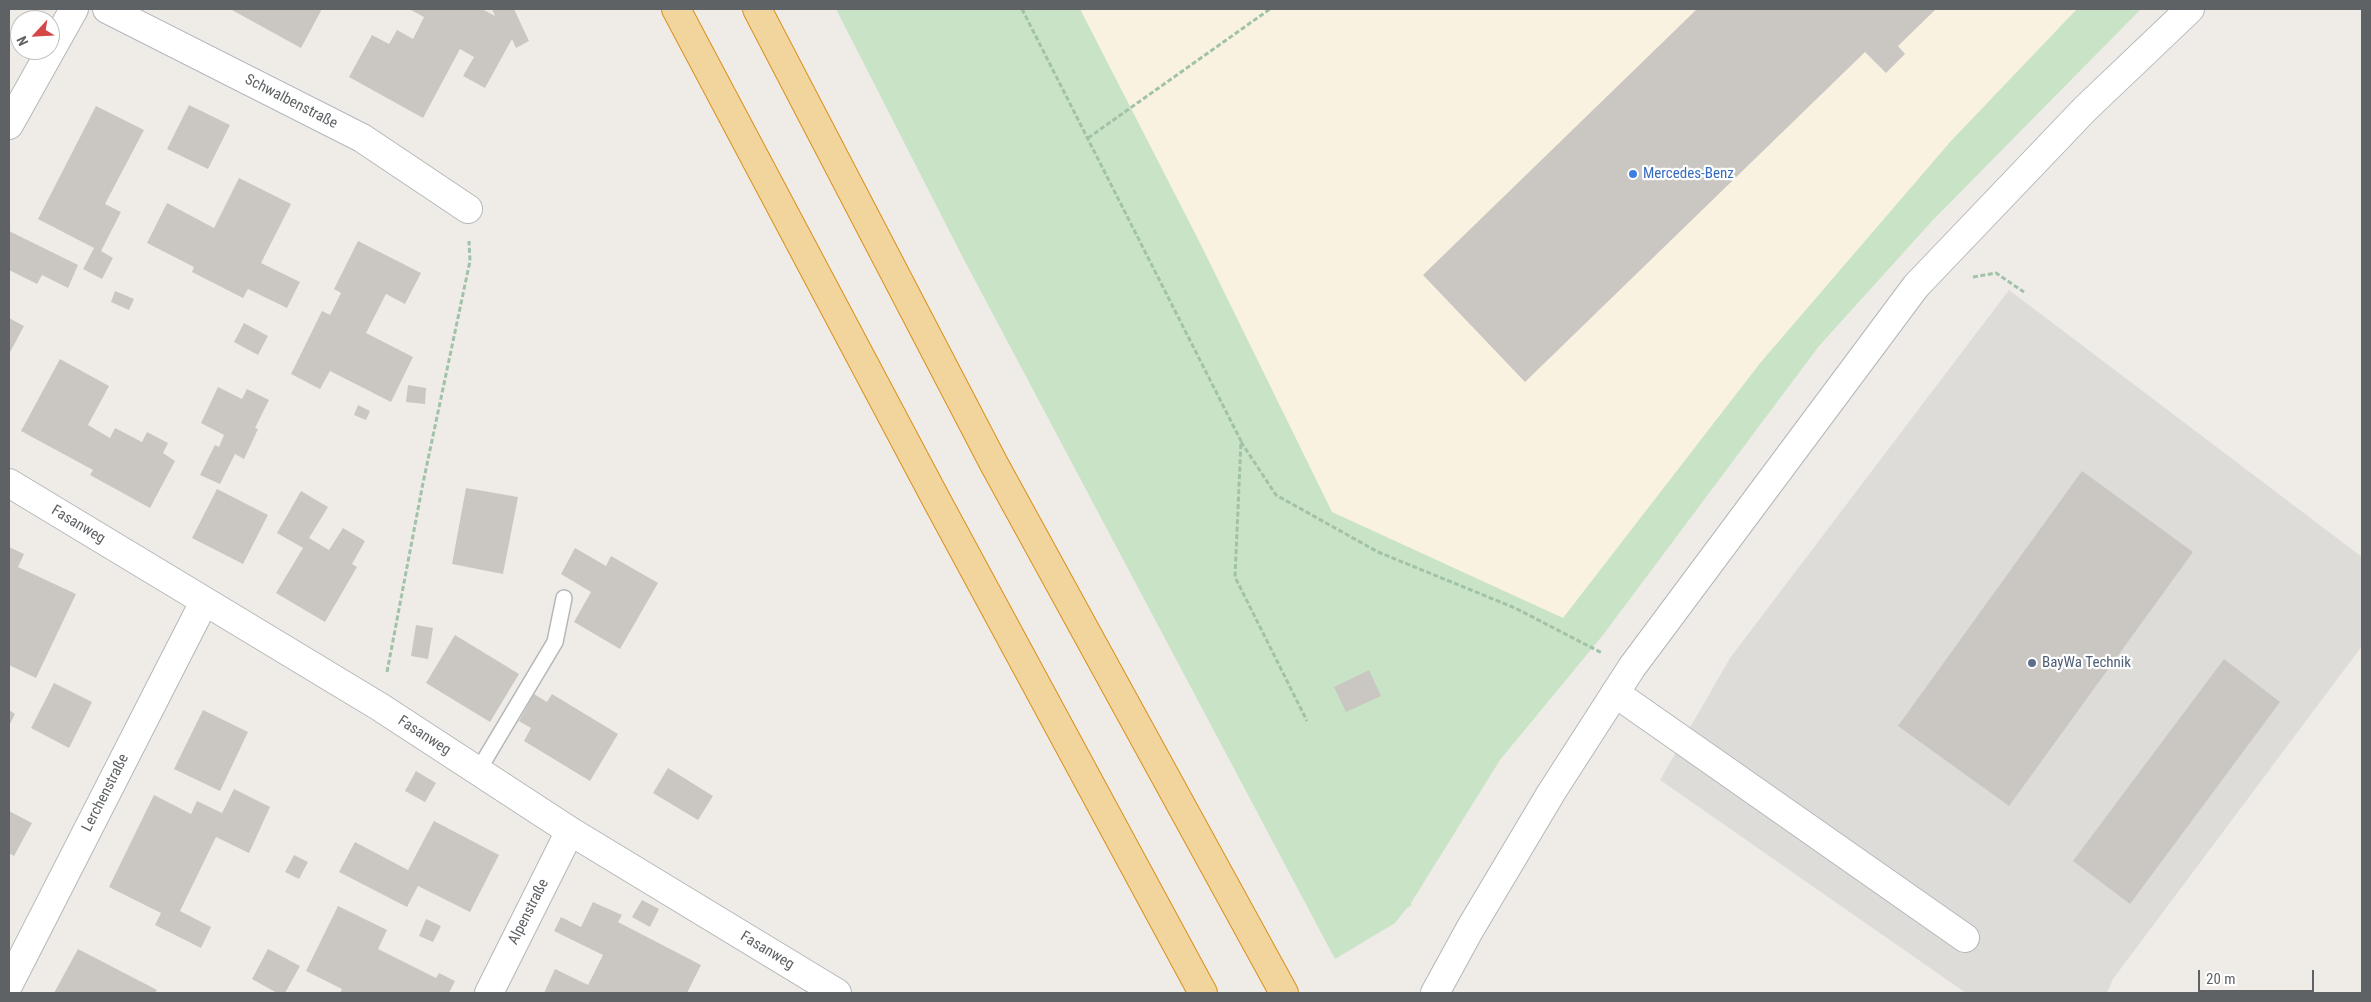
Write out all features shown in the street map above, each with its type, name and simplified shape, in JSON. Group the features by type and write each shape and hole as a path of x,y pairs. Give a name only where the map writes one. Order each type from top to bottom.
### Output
{"highway":[{"path":"676,9 937,501 1203,993"},
{"path":"757,9 994,464 1284,993"}],"street":[{"path":"9,125 74,9"},
{"name":"Schwalbenstraße","path":"107,9 362,138 468,209"},
{"path":"1435,993 1470,929 1546,802 1632,667 1916,286 2085,109 2190,9"},
{"name":"Fasanweg","path":"9,483 380,707 570,832 837,993"},
{"name":"Lerchenstraße","path":"9,984 204,602"},
{"path":"1615,693 1966,938"},
{"name":"Alpenstraße","path":"489,993 570,832"}],"lane":[{"path":"478,771 555,642 564,598"}],"path":[{"path":"1022,9 1241,441 1276,495 1378,552 1515,608 1632,667"},
{"path":"1088,138 1270,9"},
{"path":"380,707 423,484 470,261 468,209"},
{"path":"2003,279 2024,292"},
{"path":"1241,441 1236,577 1307,722"}],"shaded area":[{"path":"1080,9 2077,9 1951,141 1761,362 1563,619 1332,512 1202,247"},
{"path":"2009,290 2362,557 2362,646 2113,979 2107,993 1966,993 1660,780 1730,658"}],"green space":[{"path":"836,9 1080,9 1202,247 1332,512 1563,618 1761,362 1951,141 2077,9 2141,9 1932,221 1819,346 1603,635 1500,760 1411,903 1412,905 1407,908 1395,923 1335,959 961,254"}],"building":[{"path":"230,9 322,9 301,48"},
{"path":"409,9 482,9 495,16 492,9 514,9 529,41 516,48 512,39 485,88 463,76 474,57 460,49 423,118 349,77 372,35 389,44 397,30 413,39 424,17"},
{"name":"Mercedes-Benz","path":"1697,9 1936,9 1898,46 1905,54 1886,73 1865,52 1525,382 1423,275"},
{"path":"189,105 230,125 208,169 167,149"},
{"path":"96,106 144,130 105,204 121,212 101,251 113,258 102,279 83,269 94,248 38,219"},
{"path":"239,178 291,204 261,263 300,282 287,308 248,289 243,298 192,272 194,267 147,243 167,203 214,228"},
{"path":"9,231 78,265 68,288 42,275 37,284 9,270"},
{"path":"358,241 421,273 405,304 386,294 366,333 413,357 391,402 330,371 320,389 291,374 322,311 330,315 341,293 334,289"},
{"path":"115,291 134,299 129,310 111,302"},
{"path":"9,318 24,326 9,354"},
{"path":"244,323 268,336 258,355 234,342"},
{"path":"60,359 109,386 88,425 110,438 115,428 142,442 147,432 168,443 163,453 175,461 150,508 90,475 93,470 21,431"},
{"path":"408,385 426,388 425,404 406,402"},
{"path":"218,387 242,399 247,389 269,400 255,428 258,429 244,459 235,454 220,484 200,475 215,445 219,447 224,435 201,423"},
{"path":"358,405 370,411 366,420 354,415"},
{"path":"2082,471 2193,552 2009,806 1898,726"},
{"path":"466,488 518,497 503,574 452,564"},
{"path":"217,489 268,515 243,564 192,538"},
{"path":"301,491 328,507 309,538 329,550 343,528 365,541 352,564 357,567 325,622 276,593 303,548 277,533"},
{"path":"9,547 24,554 18,567 76,594 36,678 9,665"},
{"path":"575,548 606,566 611,556 658,583 620,649 574,622 591,592 561,574"},
{"path":"416,625 433,628 428,659 411,656"},
{"path":"455,635 519,674 490,722 426,683"},
{"path":"2224,659 2280,702 2130,904 2073,861"},
{"path":"1369,670 1381,696 1346,712 1334,687"},
{"path":"54,683 92,702 69,748 31,728"},
{"path":"534,694 547,702 552,694 618,734 590,781 524,741 531,728 519,721"},
{"path":"9,710 15,714 9,726"},
{"path":"203,710 248,732 220,791 174,769"},
{"path":"668,768 713,796 698,820 653,793"},
{"path":"416,771 436,783 425,802 405,791"},
{"path":"234,789 270,807 249,853 216,837 180,911 211,927 201,948 155,925 161,913 109,887 154,795 191,814 197,801 222,813"},
{"path":"9,811 32,823 14,856 9,853"},
{"path":"434,821 499,855 470,912 418,886 407,907 339,872 355,842 408,870"},
{"path":"294,855 308,862 299,879 285,872"},
{"path":"642,900 659,909 650,927 632,917"},
{"path":"593,902 622,915 618,922 701,965 687,993 544,993 555,969 588,985 603,955 554,931 561,917 581,927"},
{"path":"338,906 387,930 378,949 436,978 439,973 455,981 449,993 340,993 342,989 306,971"},
{"path":"426,919 441,926 433,942 419,936"},
{"path":"78,949 157,990 155,993 54,993"},
{"path":"268,949 300,966 285,993 277,993 252,979"}],"place":[{"name":"Mercedes-Benz","path":"1633,174"},
{"name":"BayWa Technik","path":"2032,663"}]}
